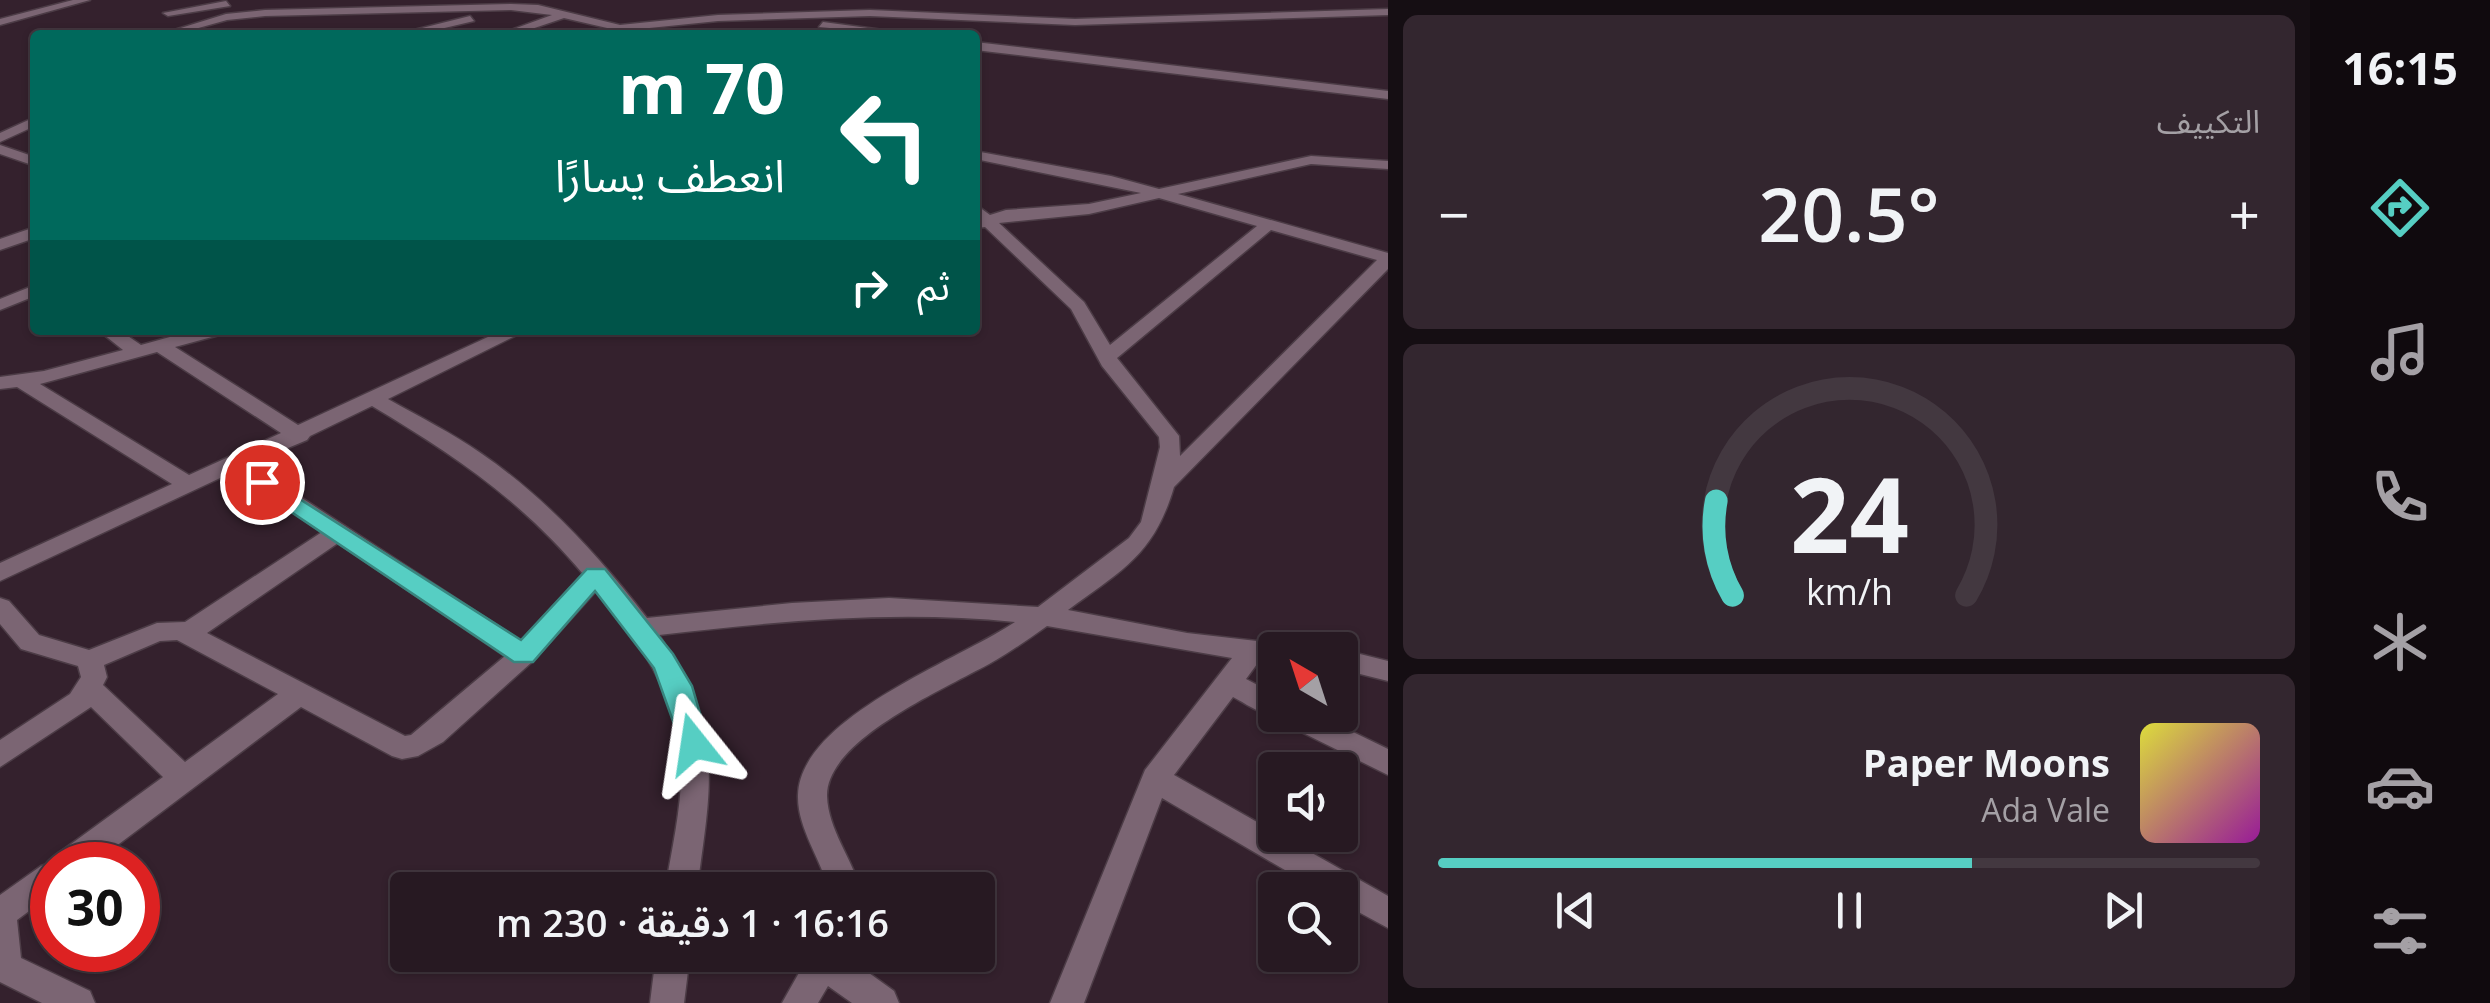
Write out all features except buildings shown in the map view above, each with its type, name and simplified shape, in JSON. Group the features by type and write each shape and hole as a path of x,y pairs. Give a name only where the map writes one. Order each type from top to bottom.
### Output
{"street":[{"path":"0,22 85,0"},
{"path":"159,0 176,30"},
{"path":"168,13 254,0"},
{"path":"389,11 454,0"},
{"path":"1235,4 1279,15 1315,0"},
{"path":"422,30 525,7"},
{"path":"188,30 244,14 525,7 565,14 581,26 632,28 774,16 884,13 1074,22 1388,12"},
{"path":"518,30 565,14"},
{"path":"774,16 865,30"},
{"path":"980,47 1388,95"},
{"path":"0,138 30,123"},
{"path":"0,150 30,160"},
{"path":"980,156 1100,177 1388,259 1164,485"},
{"path":"980,218 1066,213 1156,192 1219,183 1311,160 1388,164"},
{"path":"838,872 813,810 812,786 826,755 843,740 1042,616 1137,544 1152,523 1164,485 1172,447 1169,436 1107,357 1091,321 980,219"},
{"path":"1107,357 1269,224"},
{"path":"0,244 30,234"},
{"path":"0,305 30,292"},
{"path":"115,335 136,351"},
{"path":"11,382 197,335"},
{"path":"0,573 300,436 508,335"},
{"path":"159,345 300,436"},
{"path":"11,382 191,486"},
{"path":"376,400 483,464 538,513 640,628 678,686 694,744 696,778 683,872"},
{"path":"237,465 523,655"},
{"path":"188,633 336,533"},
{"path":"0,607 30,642 90,660 158,632 188,633 402,748 418,745 523,655 596,575"},
{"path":"640,628 864,604 1042,616 1258,650"},
{"path":"1068,1003 1155,779 1228,682 1258,655"},
{"path":"0,754 68,712 90,689 94,677 90,660"},
{"path":"1358,664 1388,671"},
{"path":"1228,682 1258,697"},
{"path":"90,689 185,780"},
{"path":"100,842 301,692"},
{"path":"1327,732 1388,763"},
{"path":"1155,779 1388,913"},
{"path":"30,892 0,914 2,974 78,1003"},
{"path":"667,1003 671,972"},
{"path":"798,1003 817,972"},
{"path":"841,972 882,1003"}],"route":[{"path":"262,482 523,655 596,575 664,661 678,686 694,744"}]}
